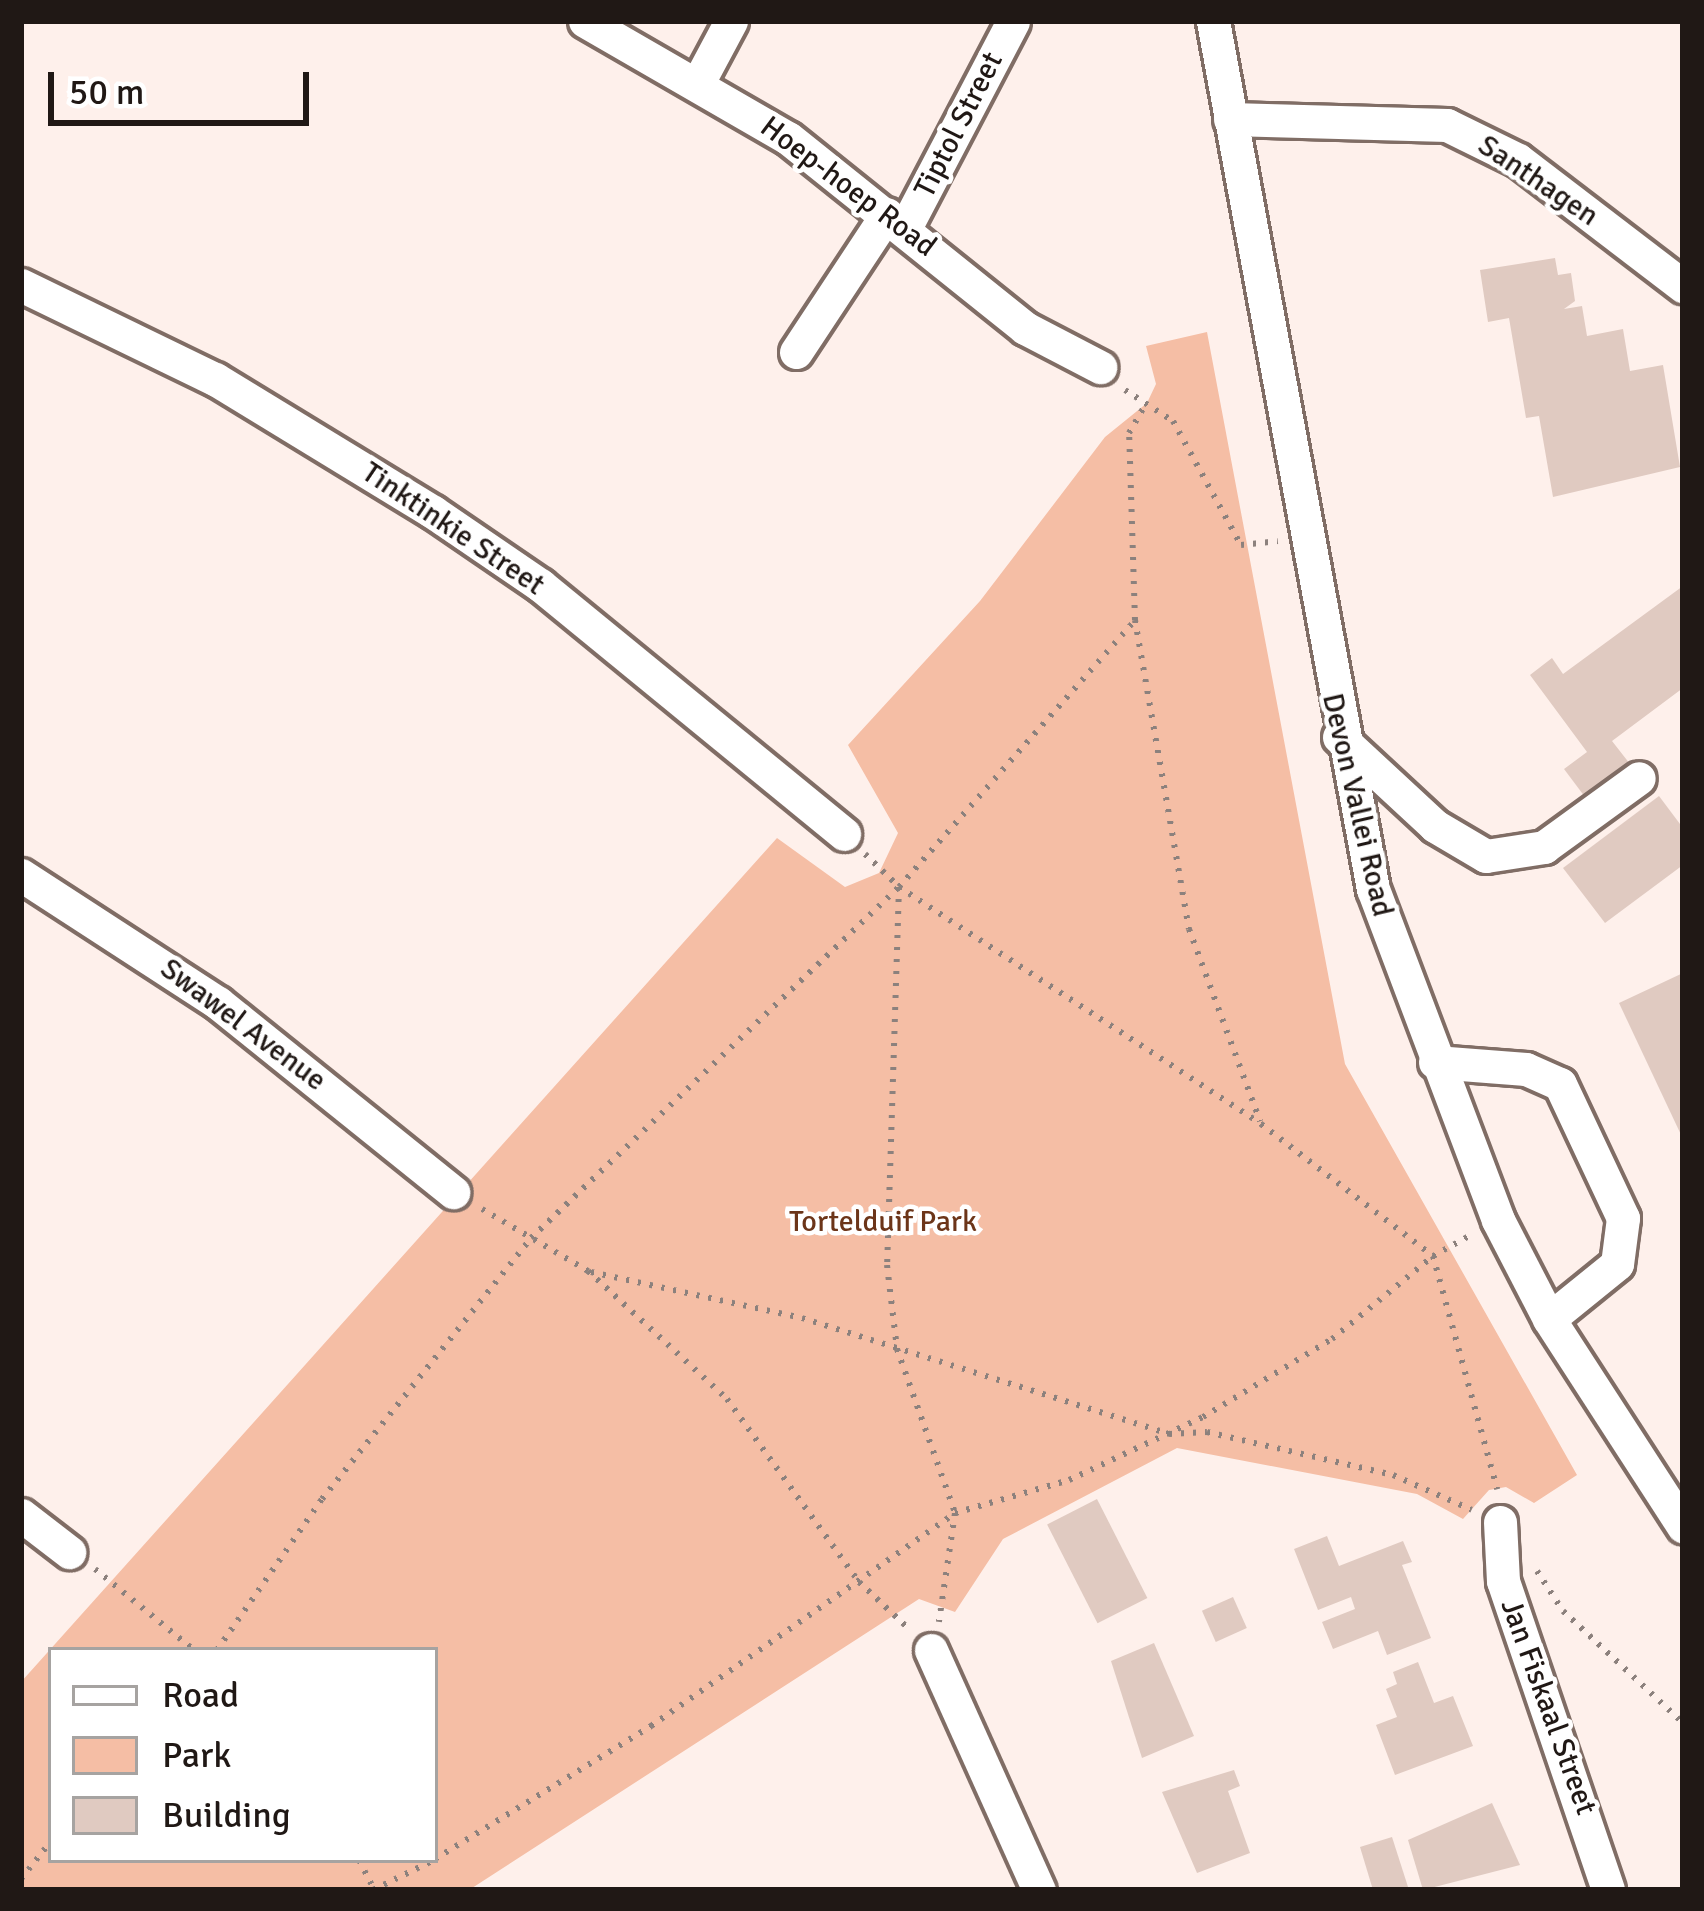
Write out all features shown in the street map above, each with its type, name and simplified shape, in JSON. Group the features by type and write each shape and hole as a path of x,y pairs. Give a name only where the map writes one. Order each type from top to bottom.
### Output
{"street":[{"name":"Hoep-hoep Road","path":"585,21 699,81 896,221 1025,328 1100,367"},
{"path":"699,81 731,21"},
{"name":"Tiptol Street","path":"796,352 896,221 1013,21"},
{"name":"Devon Vallei Road","path":"1213,21 1339,737 1373,889 1498,1220 1549,1319 1683,1526"},
{"name":"Santhagen","path":"1231,119 1448,124 1518,160 1683,286"},
{"name":"Tinktinkie Street","path":"21,285 215,379 433,512 540,585 844,834"},
{"path":"1339,737 1435,826 1486,856 1544,847 1639,778"},
{"name":"Swawel Avenue","path":"21,875 218,1003 453,1192"},
{"path":"1435,1062 1526,1069 1560,1084 1623,1218 1617,1264 1549,1319"},
{"path":"21,1515 69,1552"},
{"name":"Jan Fiskaal Street","path":"1500,1522 1504,1581 1608,1890"},
{"path":"931,1650 1039,1890"}],"path":[{"path":"1100,367 1144,407 1173,421 1241,544 1304,538"},
{"path":"1144,407 1129,433 1136,620 1189,929 1262,1124"},
{"path":"219,1647 322,1499 531,1238 899,886 1136,620"},
{"path":"844,834 899,886 1262,1124 1433,1256 1494,1460 1500,1522 1563,1611 1683,1723"},
{"path":"453,1192 588,1271 727,1399 859,1582 931,1650 951,1579 956,1514 897,1349 887,1265 899,886"},
{"path":"438,1857 956,1514 1069,1480 1168,1433 1332,1339 1433,1256 1498,1220"},
{"path":"588,1271 671,1284 1168,1433 1208,1432 1393,1475 1500,1522"},
{"path":"69,1552 190,1647"},
{"path":"21,1879 48,1845"},
{"path":"360,1863 374,1890 428,1863"}],"green space":[{"name":"Tortelduif Park","path":"1207,332 1345,1064 1577,1475 1534,1503 1506,1487 1489,1490 1463,1519 1417,1494 1177,1448 1003,1539 955,1612 919,1599 469,1890 21,1890 21,1682 48,1652 48,1863 438,1863 438,1647 52,1647 777,838 845,887 879,873 898,833 848,745 980,601 1105,437 1147,403 1156,384 1146,346"}],"building":[{"path":"1555,258 1558,275 1571,273 1575,301 1564,309 1582,306 1587,336 1623,329 1630,371 1663,365 1680,467 1553,497 1539,416 1526,418 1509,318 1488,322 1480,270"},
{"path":"1683,586 1683,688 1612,741 1630,764 1585,797 1564,769 1587,752 1530,675 1552,658 1563,674"},
{"path":"1659,796 1683,828 1683,865 1605,923 1563,868"},
{"path":"1683,973 1683,1139 1619,1003"},
{"path":"1097,1499 1147,1598 1097,1623 1047,1524"},
{"path":"1327,1536 1339,1566 1403,1541 1412,1562 1402,1565 1431,1638 1387,1655 1378,1631 1333,1649 1322,1622 1355,1609 1351,1597 1318,1610 1294,1549"},
{"path":"1233,1597 1247,1628 1216,1642 1202,1611"},
{"path":"1154,1643 1194,1736 1142,1758 1111,1661"},
{"path":"1418,1662 1434,1703 1453,1696 1473,1746 1395,1775 1376,1725 1397,1717 1386,1689 1397,1684 1393,1672"},
{"path":"1234,1770 1240,1786 1228,1791 1250,1853 1197,1873 1162,1792"},
{"path":"1492,1803 1520,1865 1423,1890 1408,1840"},
{"path":"1392,1837 1409,1890 1373,1890 1360,1847"}]}
